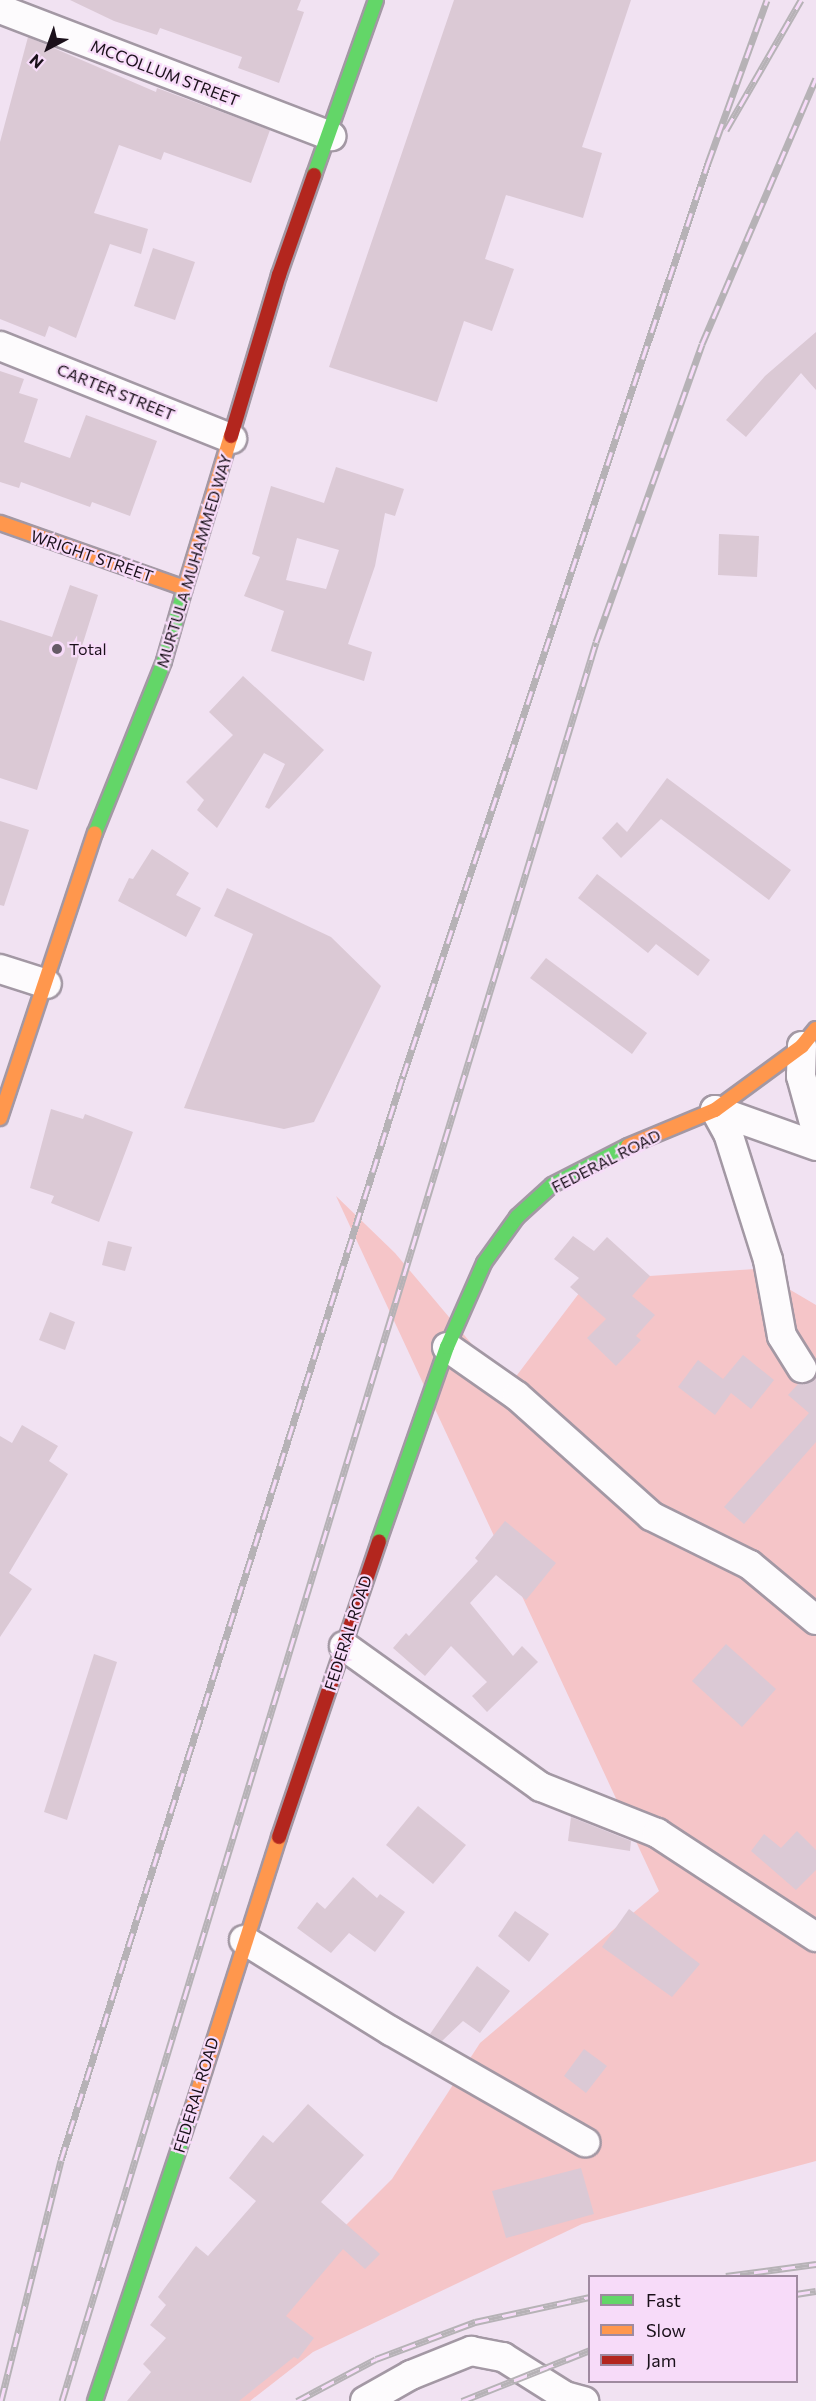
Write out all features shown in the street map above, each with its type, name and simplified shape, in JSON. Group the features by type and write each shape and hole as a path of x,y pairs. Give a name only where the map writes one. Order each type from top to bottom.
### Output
{"main road":[{"name":"MURTULA MUHAMMED WAY","path":"0,1118 47,984 82,865 164,661 184,588 232,439 279,274 331,136 376,0"},
{"name":"WRIGHT STREET","path":"0,523 184,588"},
{"name":"FEDERAL ROAD","path":"95,2401 187,2128 243,1940 447,1347 484,1263 517,1217 552,1185 628,1146 715,1110 809,1038"}],"street":[{"name":"MCCOLLUM STREET","path":"3,12 331,136"},
{"name":"CARTER STREET","path":"0,346 232,439"},
{"path":"0,969 47,984"},
{"path":"809,1038 801,1076 816,1130"},
{"path":"715,1110 816,1146"},
{"path":"715,1110 728,1133 768,1260 782,1336 802,1368"},
{"path":"447,1347 518,1396 651,1516 750,1565 816,1620"},
{"path":"344,1646 541,1787 657,1833 816,1937"},
{"path":"243,1940 391,2031 585,2142"},
{"path":"365,2401 411,2375 471,2351 502,2357 565,2396 584,2401"}],"shaded area":[{"path":"336,1196 395,1253 508,1387 589,1280 755,1269 816,1305 816,2161 582,2224 313,2352 250,2401 128,2401 288,2283 392,2179 480,2043 659,1891"}],"building":[{"path":"70,0 301,0 297,10 304,12 279,83 238,68 242,57 160,28 157,35 114,21"},
{"path":"454,0 631,0 582,147 602,153 583,218 506,195 485,259 514,269 492,331 464,321 437,402 329,367"},
{"path":"28,37 156,92 157,88 270,130 251,183 164,152 161,160 119,145 94,213 148,229 141,254 110,244 76,338 49,326 45,337 0,319 0,142"},
{"path":"153,248 195,262 175,320 134,306"},
{"path":"816,332 816,390 801,373 746,437 726,420 765,376"},
{"path":"0,371 24,379 19,393 38,399 24,442 70,458 86,415 157,441 130,516 92,502 90,507 21,482 19,488 0,482"},
{"path":"336,467 404,489 395,516 385,513 375,566 348,644 372,652 364,681 271,651 284,611 244,596 260,557 252,554 271,486 324,503","holes":["297,538 339,550 326,589 286,580"]},
{"path":"719,534 759,536 757,577 718,575"},
{"path":"70,585 98,595 37,790 0,778 0,620 52,637"},
{"path":"243,676 324,750 269,809 265,807 285,764 264,753 217,828 197,810 204,800 186,782 233,735 209,712"},
{"path":"667,778 791,870 769,900 661,819 621,858 602,838 617,822 627,832"},
{"path":"0,821 29,830 4,906 0,905"},
{"path":"152,849 189,873 176,895 201,908 186,937 118,901 129,878 133,879"},
{"path":"597,874 710,960 698,976 656,944 648,953 578,898"},
{"path":"227,888 331,937 381,986 314,1122 284,1129 184,1108 253,934 214,916"},
{"path":"546,958 647,1033 632,1054 530,978"},
{"path":"51,1109 83,1119 85,1114 133,1132 99,1222 51,1203 54,1196 30,1188"},
{"path":"573,1236 594,1251 607,1237 650,1276 632,1296 655,1315 636,1336 641,1340 616,1366 587,1338 606,1319 570,1287 579,1278 554,1259"},
{"path":"108,1241 132,1247 125,1271 102,1265"},
{"path":"50,1312 75,1322 65,1350 39,1340"},
{"path":"743,1355 774,1380 751,1409 731,1393 715,1415 678,1387 698,1360 723,1379"},
{"path":"816,1376 816,1442 744,1524 724,1507 809,1413 788,1395 798,1384 810,1382"},
{"path":"22,1425 58,1446 49,1461 68,1474 9,1573 32,1589 0,1637 0,1436 12,1443"},
{"path":"505,1521 556,1563 526,1600 496,1575 470,1603 513,1656 522,1646 538,1662 487,1712 472,1696 487,1682 451,1646 425,1676 393,1648 406,1633 409,1636 478,1561 475,1558"},
{"path":"726,1644 776,1689 742,1727 692,1681"},
{"path":"94,1654 117,1662 67,1820 44,1812"},
{"path":"418,1806 466,1845 433,1884 386,1845"},
{"path":"571,1817 631,1841 630,1851 568,1841"},
{"path":"797,1831 816,1850 816,1870 796,1890 751,1851 764,1834 781,1848"},
{"path":"353,1877 377,1898 380,1894 405,1912 375,1952 349,1933 331,1953 297,1928 317,1902 325,1909"},
{"path":"629,1909 700,1964 672,1997 602,1947"},
{"path":"515,1911 549,1934 529,1962 498,1936"},
{"path":"477,1966 510,1991 480,2033 463,2021 442,2041 430,2034"},
{"path":"584,2049 607,2066 586,2093 564,2076"},
{"path":"308,2104 364,2155 321,2202 380,2254 365,2269 343,2249 286,2316 314,2338 298,2359 294,2357 239,2401 127,2401 151,2372 143,2364 166,2338 150,2325 166,2305 158,2297 196,2246 208,2256 256,2201 229,2178 263,2135 273,2143"},
{"path":"581,2168 594,2214 506,2238 492,2191"}],"railway":[{"path":"1,2401 61,2160 403,1076 708,163 767,0"},
{"path":"726,130 801,0"},
{"path":"62,2401 596,642 702,344 816,78"},
{"path":"734,2275 816,2264"},
{"path":"798,2294 816,2291"},
{"path":"297,2401 376,2359 475,2322 588,2297"},
{"path":"462,2401 588,2351"}],"traffic: fast":[{"path":"314,175 376,0"},
{"path":"95,833 164,661 185,588"},
{"path":"379,1541 447,1347 484,1263 517,1217 552,1185 628,1146"},
{"path":"95,2401 191,2113"}],"traffic: slow":[{"path":"0,523 185,588 231,436"},
{"path":"0,1118 95,833"},
{"path":"628,1146 715,1110 802,1046 816,1029"},
{"path":"191,2113 279,1837"}],"traffic: jam":[{"path":"231,436 279,275 314,175"},
{"path":"279,1837 379,1541"}],"place":[{"name":"Total","path":"57,649"}]}
